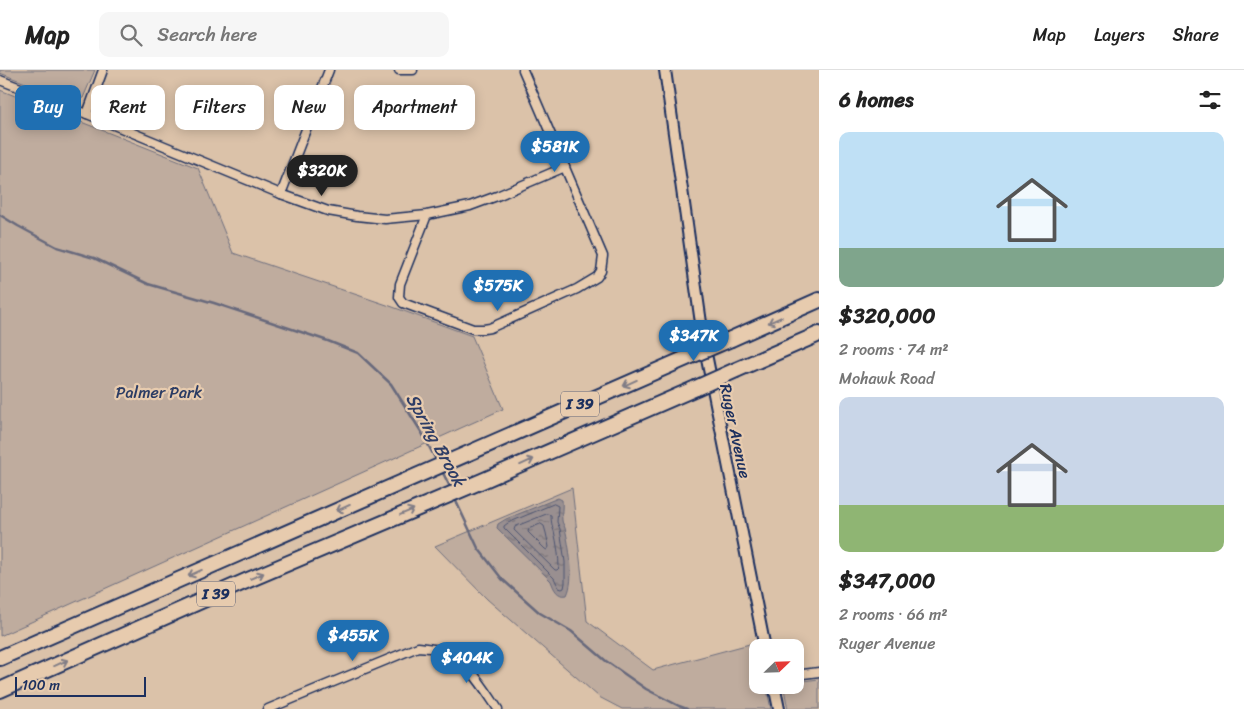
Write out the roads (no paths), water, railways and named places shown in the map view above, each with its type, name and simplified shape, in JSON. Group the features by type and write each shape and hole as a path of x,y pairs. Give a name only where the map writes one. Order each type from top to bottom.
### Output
{"highway":[{"name":"I 39","path":"0,658 819,300"},
{"name":"I 39","path":"0,690 254,577 482,481 819,334"}],"street":[{"path":"87,114 103,70"},
{"path":"281,194 329,70"},
{"path":"399,70 413,70"},
{"path":"428,215 400,284 399,297 403,303 473,329 496,326 577,290 597,277 601,271 603,256 523,70"},
{"name":"Ruger Avenue","path":"665,70 704,344 764,639"},
{"path":"0,80 281,194 328,211 357,216 386,219 428,215 470,206 565,167"},
{"path":"268,709 418,647 434,648 450,654 464,664 478,680 498,709"},
{"path":"804,674 819,672"},
{"path":"776,694 779,709"}],"water":[{"path":"558,498 562,500 562,521 570,552 571,580 567,595 561,595 556,592 551,581 497,528 498,524 506,519"}],"waterway":[{"name":"Spring Brook","path":"0,215 57,247 94,258 148,284 214,303 358,353 391,384 422,433 437,462"},
{"name":"Spring Brook","path":"441,469 451,489"},
{"name":"Spring Brook","path":"455,499 478,548 502,579 540,613 571,631 606,661 646,689 687,709"}],"park label":[{"name":"Palmer Park","path":"159,392"}]}
